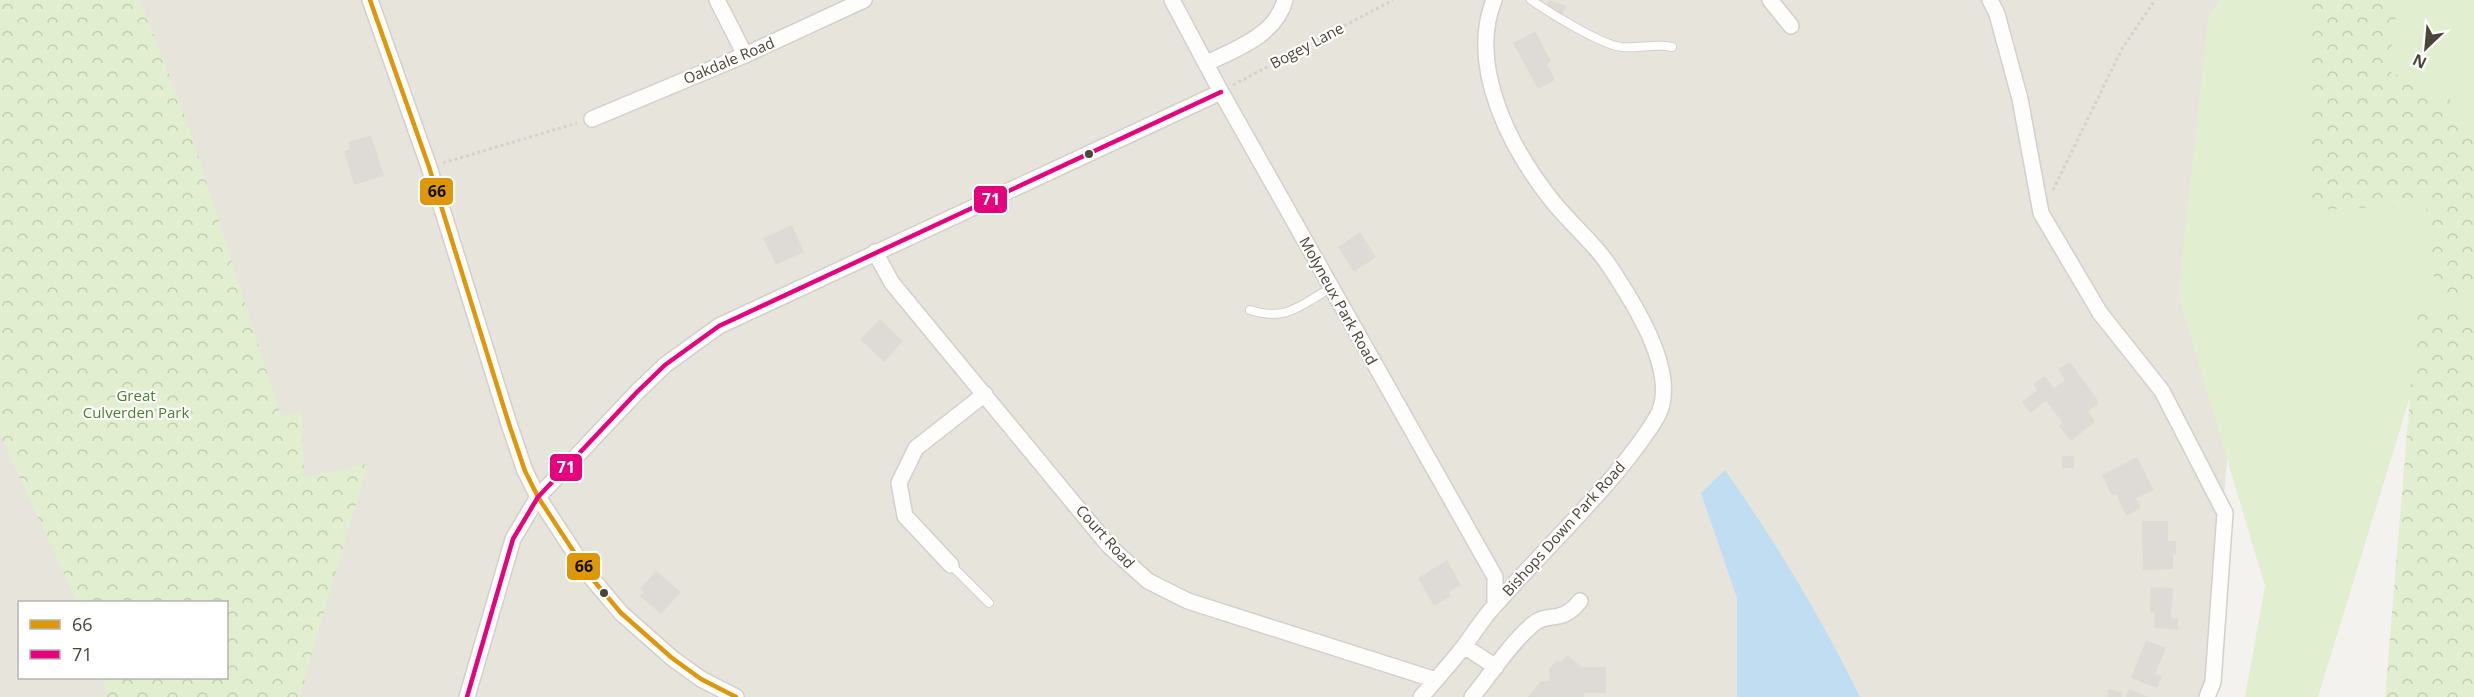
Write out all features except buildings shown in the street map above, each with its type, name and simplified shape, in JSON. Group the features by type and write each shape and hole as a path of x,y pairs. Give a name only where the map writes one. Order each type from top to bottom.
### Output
{"street":[{"path":"370,0 429,167 508,424 525,471 538,497 589,575 621,613 672,658 701,678 736,697"},
{"path":"717,0 745,55"},
{"name":"Oakdale Road","path":"592,119 745,55 864,0"},
{"name":"Molyneux Park Road","path":"1172,0 1221,92 1495,577 1495,604"},
{"path":"1207,63 1255,40 1274,18 1285,0"},
{"name":"Bishops Down Park Road","path":"1421,697 1464,646 1495,604 1590,504 1640,444 1659,412 1664,396 1664,375 1639,315 1607,263 1554,203 1532,173 1504,124 1492,91 1485,45 1487,16 1494,0"},
{"path":"1770,0 1791,26"},
{"path":"1990,0 1997,14 2020,99 2041,213 2100,313 2162,391 2225,513 2213,682 2207,697"},
{"path":"466,697 513,539 538,497 665,365 719,326 1221,92"},
{"name":"Court Road","path":"875,252 892,283 1109,546 1148,581 1188,601 1436,680"},
{"path":"951,565 904,516 899,483 916,448 985,394"},
{"path":"1472,697 1534,623 1564,617 1580,601"},
{"path":"1464,646 1496,668"}],"lane":[{"path":"1531,0 1571,25 1618,46 1635,47 1658,44 1672,47"},
{"path":"1251,310 1266,315 1284,315 1331,288"},
{"path":"951,565 989,603"}],"path":[{"name":"Bogey Lane","path":"1221,92 1393,0"},
{"path":"2041,213 2122,49 2155,0"},
{"path":"429,167 592,119"}],"shaded area":[{"path":"0,0 2266,0 2207,697 0,697"}],"green space":[{"name":"Great Culverden Park","path":"0,0 140,0 189,127 281,416 302,412 304,477 368,464 300,697 107,697 103,679 228,679 228,601 77,601 0,435"},
{"path":"2219,0 2474,0 2474,346 2429,335 2318,697 2245,697 2265,586 2178,295 2208,17"},
{"path":"2314,0 2398,0 2388,71 2449,98 2474,134 2474,297 2436,295 2426,205 2311,210 2309,16"},
{"path":"2418,302 2474,321 2474,697 2385,697"}],"water":[{"path":"1725,470 1797,581 1860,697 1737,697 1737,598 1701,493"}],"transit line":[{"name":"66","path":"370,0 429,167 509,424 525,471 538,497 589,575 621,613 672,658 701,679 736,697"},
{"name":"71","path":"467,697 513,539 538,497 665,365 719,326 1221,92"}]}
